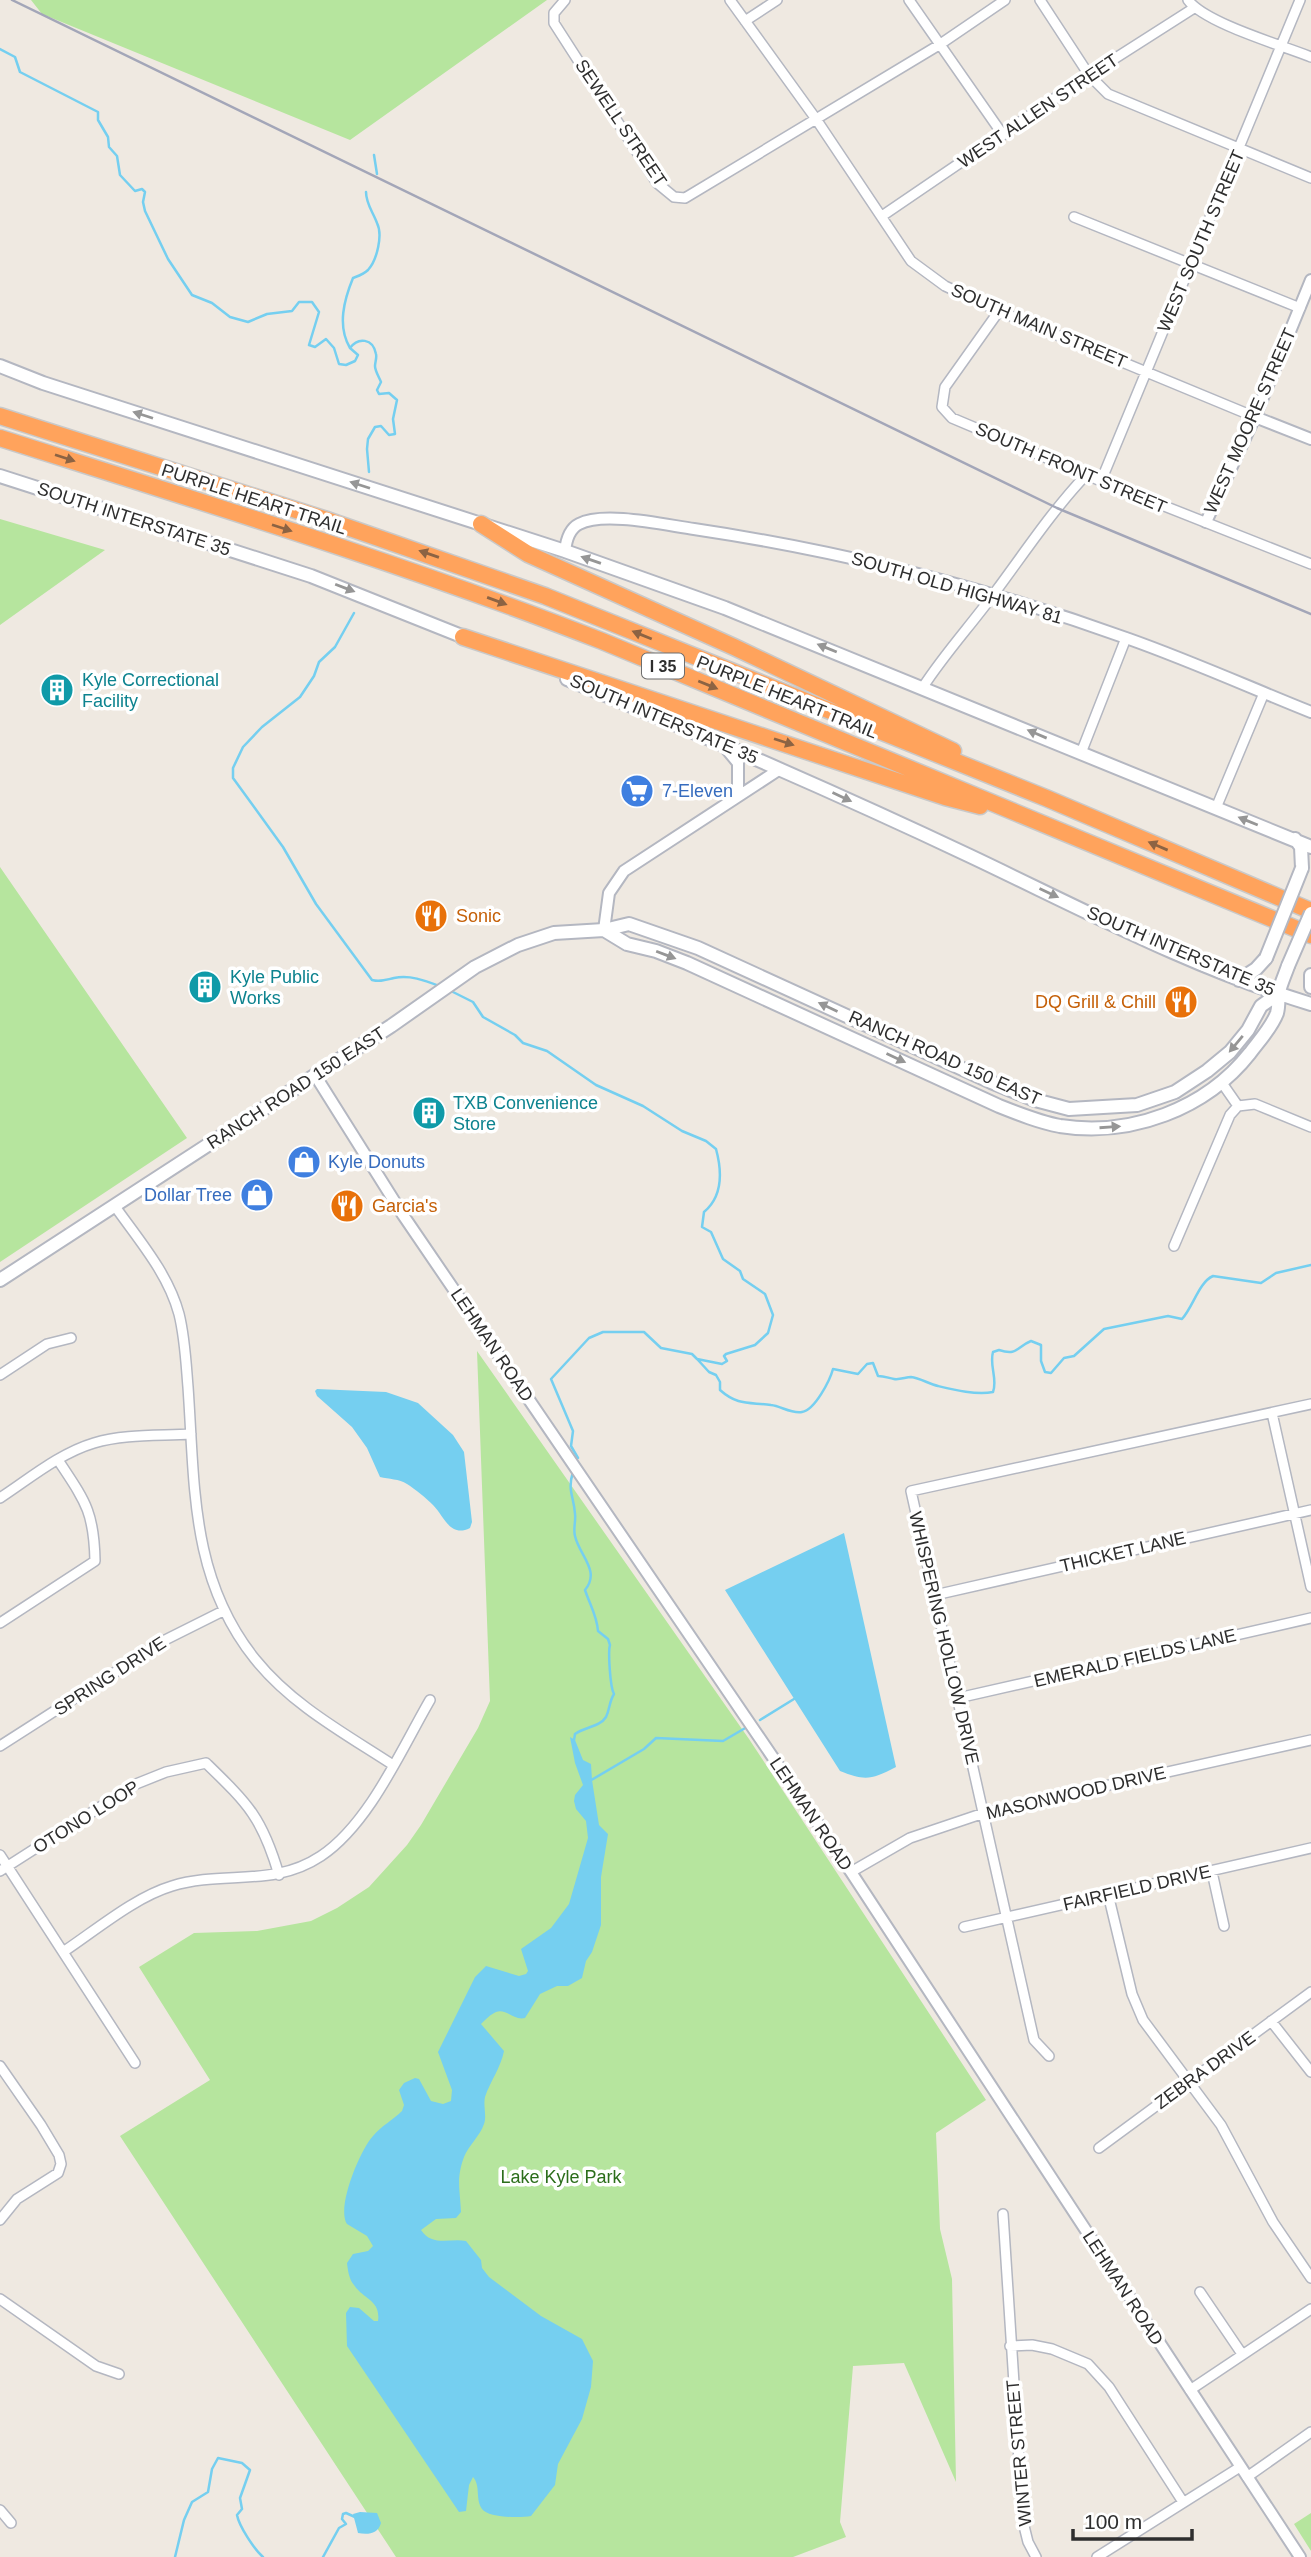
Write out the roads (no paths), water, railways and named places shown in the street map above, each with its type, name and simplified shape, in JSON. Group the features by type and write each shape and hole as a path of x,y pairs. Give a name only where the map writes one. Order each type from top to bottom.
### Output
{"highway":[{"name":"PURPLE HEART TRAIL","path":"0,416 324,519 500,579 1046,798 1311,912"},
{"name":"PURPLE HEART TRAIL","path":"0,438 349,550 508,605 1311,935"},
{"path":"481,524 528,554 861,706 1046,798"},
{"path":"463,637 945,797 1039,822"}],"main road":[{"path":"0,366 43,383 565,551 725,608 1311,847"},
{"name":"SOUTH INTERSTATE 35","path":"0,477 311,576 463,637 780,768 1166,949 1239,980 1311,1004"},
{"path":"1239,980 1256,969 1266,958 1302,868 1301,847 1295,839"},
{"path":"1279,993 1311,912"},
{"name":"RANCH ROAD 150 EAST","path":"0,1280 435,996 475,967 518,945 554,933 604,930 629,924 660,933 1035,1100 1069,1109 1137,1105 1175,1092 1230,1052 1248,1030 1261,1006 1279,993"},
{"name":"RANCH ROAD 150 EAST","path":"604,930 626,944 656,951 687,963 999,1106 1033,1119 1062,1126 1105,1127 1153,1120 1184,1107 1222,1083 1241,1065 1263,1037 1277,1012 1279,993"},
{"path":"1311,975 1311,987"},
{"path":"864,1044 872,1027"}],"street":[{"name":"SEWELL STREET","path":"565,0 554,13 554,23 657,183 674,197 685,198 939,45 1005,0"},
{"name":"SOUTH MAIN STREET","path":"730,0 883,216 911,261 945,286 999,311 1311,439"},
{"path":"745,22 777,0"},
{"path":"909,0 1003,135"},
{"path":"1040,0 1089,75 1108,94 1311,178"},
{"name":"WEST SOUTH STREET","path":"1101,481 1300,0"},
{"path":"1191,4 1217,21 1311,57"},
{"name":"WEST ALLEN STREET","path":"883,216 1191,4"},
{"path":"1074,217 1305,310"},
{"name":"WEST MOORE STREET","path":"1206,522 1305,310 1311,281"},
{"name":"SOUTH FRONT STREET","path":"999,311 945,387 942,407 952,418 1086,475 1311,564"},
{"path":"923,687 943,656 1086,475"},
{"name":"SOUTH OLD HIGHWAY 81","path":"565,551 567,537 578,524 610,517 812,549 908,571 993,595 1126,638 1311,712"},
{"path":"1081,753 1126,638"},
{"path":"1216,808 1264,693"},
{"path":"722,743 738,763 738,788 723,806"},
{"path":"604,930 609,893 624,871 780,768"},
{"name":"LEHMAN ROAD","path":"315,1075 403,1215 851,1872 1300,2557"},
{"path":"1222,1083 1238,1106"},
{"path":"1174,1246 1230,1115 1238,1106 1255,1104 1310,1124"},
{"path":"114,1205 159,1269 174,1299 184,1345 199,1536 223,1611 245,1647 280,1686 311,1712 393,1765"},
{"path":"0,1375 47,1344 71,1338"},
{"name":"WHISPERING HOLLOW DRIVE","path":"1049,2056 1034,2040 911,1491 1311,1404"},
{"path":"1272,1413 1311,1587"},
{"path":"0,1498 81,1448 103,1441 191,1434"},
{"path":"0,1623 95,1561 95,1536 90,1511 58,1460"},
{"name":"THICKET LANE","path":"935,1595 1311,1510"},
{"name":"SPRING DRIVE","path":"0,1746 167,1639 223,1611"},
{"name":"EMERALD FIELDS LANE","path":"958,1698 1311,1618"},
{"path":"63,1952 162,1889 194,1881 279,1875 309,1863 341,1840 366,1809 430,1700"},
{"name":"MASONWOOD DRIVE","path":"851,1872 910,1838 984,1813 1311,1740"},
{"name":"OTONO LOOP","path":"4,1869 136,1784 166,1772 206,1763 256,1815 279,1875"},
{"name":"FAIRFIELD DRIVE","path":"964,1927 1311,1848"},
{"path":"0,1854 4,1869 63,1952 135,2063"},
{"path":"1212,1872 1224,1926"},
{"path":"1108,1894 1132,1994 1147,2026 1221,2125 1273,2222 1311,2278"},
{"name":"ZEBRA DRIVE","path":"1099,2148 1311,1992"},
{"path":"1271,2021 1311,2072"},
{"path":"0,2066 3,2078 41,2125 59,2155 61,2164 58,2173 17,2199 0,2220"},
{"name":"WINTER STREET","path":"1003,2214 1023,2522 1028,2542 1036,2557"},
{"path":"1200,2292 1242,2354"},
{"path":"0,2299 96,2366 119,2374"},
{"path":"1190,2390 1311,2309"},
{"path":"1010,2346 1042,2346 1088,2364 1109,2387 1183,2502"},
{"path":"1097,2557 1183,2502 1243,2472 1311,2432"},
{"path":"0,2510 11,2524"}],"water":[{"path":"317,1389 386,1392 418,1403 453,1435 464,1452 472,1522 470,1528 452,1528 433,1505 410,1486 401,1481 380,1477 367,1448 352,1427 317,1396"},
{"path":"844,1533 896,1767 868,1778 840,1771 725,1590"},
{"path":"570,1737 575,1740 583,1760 591,1764 599,1825 608,1834 601,1877 601,1925 582,1978 568,1986 557,1986 540,1994 525,2018 517,2018 500,2011 481,2024 504,2051 485,2097 484,2124 466,2153 460,2172 461,2212 456,2218 436,2219 421,2230 436,2240 466,2241 481,2260 482,2268 489,2277 541,2316 582,2339 593,2361 591,2387 582,2419 558,2464 555,2485 531,2516 505,2517 485,2512 480,2505 477,2484 473,2477 469,2485 466,2511 459,2512 347,2346 346,2313 350,2307 359,2308 374,2321 378,2321 378,2314 374,2304 358,2290 350,2278 347,2263 353,2254 368,2251 373,2246 367,2236 347,2224 344,2216 345,2205 351,2179 368,2143 402,2111 404,2105 399,2090 404,2083 419,2079 431,2101 443,2104 451,2101 452,2090 438,2052 475,1977 486,1966 519,1976 526,1974 528,1971 521,1949 551,1928 569,1904 588,1838 586,1821 576,1809 574,1801 583,1785"},
{"path":"377,2513 381,2523 375,2532 358,2533 353,2514"}],"waterway":[{"path":"0,49 15,57 20,72 98,112 98,120 108,137 109,147 117,156 120,175 135,191 142,189 145,192 145,211 168,259 192,295 212,303 230,317 248,322 267,314 292,311 299,302 312,302 319,312 309,345 315,347 326,339 334,348 339,364 346,365 355,361 358,355 350,348"},
{"path":"374,155 377,174"},
{"path":"366,192 368,204 379,228 378,247 368,270 353,278 345,304 344,331 350,348 361,341 372,345 381,382 377,390 379,394 389,393 397,400 393,419 395,434 389,435 381,426 375,427 368,439 369,472"},
{"path":"354,613 335,647 319,662 314,676 300,697 262,727 243,747 233,768 233,778 283,847 316,904 372,980 400,977 439,986"},
{"path":"451,991 473,1002 483,1017 515,1035 523,1043 547,1051 596,1085 643,1106 716,1149 719,1166 718,1191 704,1212 702,1227 711,1232 723,1259 740,1271 743,1279 765,1294 773,1315 768,1333 755,1345 726,1354 724,1356 727,1361 722,1364 661,1348 644,1332 603,1332 589,1338 551,1379 573,1431 571,1446 578,1458"},
{"path":"698,1360 709,1372 716,1375 720,1390 732,1399 794,1412 802,1412 812,1406 833,1369 858,1374 867,1364 873,1363 878,1376 896,1379 911,1377 958,1390 993,1392 993,1352 1014,1351 1031,1341 1041,1345 1041,1361 1045,1372 1051,1373 1064,1358 1074,1356 1104,1329 1168,1316 1182,1319 1200,1289 1213,1276 1261,1283 1276,1273 1311,1265"},
{"path":"573,1472 571,1489 575,1514 574,1533 590,1570 591,1576 585,1590 598,1631 608,1639 610,1645 611,1684 614,1694 603,1720 575,1734 574,1740"},
{"path":"760,1720 794,1699"},
{"path":"588,1782 644,1749 656,1738 723,1741 747,1727"},
{"path":"175,2557 184,2520 192,2502 208,2492 212,2469 218,2458 242,2463 250,2470 240,2498 242,2509 237,2515 247,2537 263,2557"},
{"path":"323,2557 339,2528 346,2524 342,2519 343,2514 355,2517"}],"railway":[{"path":"12,0 1057,508 1311,614"}],"place":[{"name":"Kyle Correctional Facility","path":"57,690"},
{"name":"7-Eleven","path":"637,791"},
{"name":"Sonic","path":"431,916"},
{"name":"Kyle Public Works","path":"205,987"},
{"name":"DQ Grill & Chill","path":"1181,1002"},
{"name":"TXB Convenience Store","path":"429,1113"},
{"name":"Kyle Donuts","path":"304,1162"},
{"name":"Dollar Tree","path":"257,1195"},
{"name":"Garcia's","path":"347,1206"}],"park label":[{"name":"Lake Kyle Park","path":"561,2177"}]}
